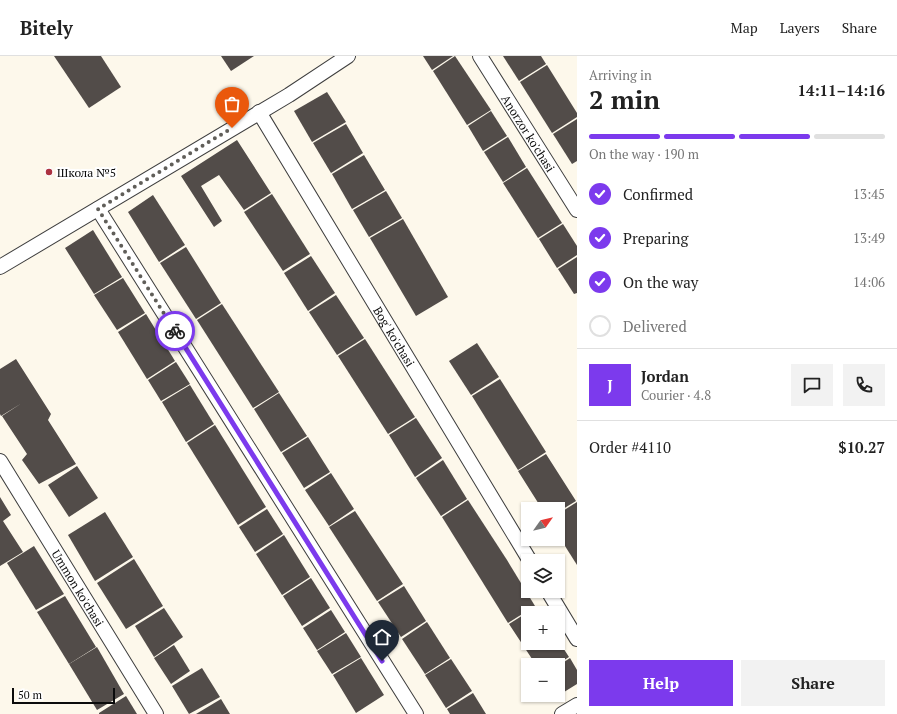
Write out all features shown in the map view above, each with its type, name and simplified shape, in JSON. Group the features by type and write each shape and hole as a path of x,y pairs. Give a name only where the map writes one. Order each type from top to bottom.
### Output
{"street":[{"path":"0,267 259,112 348,56"},
{"name":"Anorzor ko'chasi","path":"480,56 577,210"},
{"name":"Bog' ko'chasi","path":"259,112 526,554"},
{"path":"98,209 416,714"},
{"name":"Ummon ko'chasi","path":"0,461 156,714"},
{"path":"552,598 577,639"},
{"path":"562,714 577,704"}],"building":[{"path":"54,56 101,56 121,87 89,108"},
{"path":"221,56 254,56 231,71"},
{"path":"423,56 453,56 432,70"},
{"path":"455,56 491,110 467,125 433,71"},
{"path":"503,56 541,56 546,64 519,81"},
{"path":"547,65 577,113 577,117 552,133 520,82"},
{"path":"327,92 346,122 312,142 294,111"},
{"path":"491,111 507,136 483,151 468,126"},
{"path":"577,119 577,161 572,164 553,134"},
{"path":"346,124 363,153 331,173 313,143"},
{"path":"508,137 526,167 503,182 484,152"},
{"path":"237,140 271,193 244,210 219,175 201,186 222,221 214,227 181,176"},
{"path":"364,155 385,190 352,209 332,174"},
{"path":"527,168 562,223 538,238 503,183"},
{"path":"386,191 402,218 369,237 353,210"},
{"path":"272,194 310,254 283,271 244,212"},
{"path":"153,195 185,245 159,262 128,212"},
{"path":"403,219 448,297 416,316 370,238"},
{"path":"563,224 577,246 577,255 557,268 539,239"},
{"path":"93,230 122,277 94,294 65,248"},
{"path":"186,247 221,303 196,319 160,263"},
{"path":"311,256 335,293 308,311 284,273"},
{"path":"577,257 577,293 574,294 558,269"},
{"path":"123,278 145,313 117,330 94,295"},
{"path":"336,295 364,338 337,355 309,312"},
{"path":"222,304 279,392 253,408 197,320"},
{"path":"146,314 175,361 147,379 118,332"},
{"path":"365,339 415,417 388,434 338,356"},
{"path":"477,343 499,377 471,395 449,361"},
{"path":"16,359 51,414 48,420 76,464 39,484 22,460 27,454 2,416 22,403 1,416 0,414 0,369"},
{"path":"176,362 190,384 161,401 148,380"},
{"path":"500,379 546,452 518,470 472,396"},
{"path":"190,385 214,424 186,442 162,402"},
{"path":"279,393 307,436 281,452 254,409"},
{"path":"416,418 442,458 415,477 389,435"},
{"path":"215,425 266,507 238,525 187,443"},
{"path":"308,437 330,472 304,488 282,453"},
{"path":"546,454 576,501 565,508 565,502 538,502 518,471"},
{"path":"443,460 467,499 441,516 416,478"},
{"path":"77,466 98,498 69,517 48,485"},
{"path":"331,473 354,509 329,526 305,490"},
{"path":"0,497 11,515 3,521 23,552 0,566"},
{"path":"468,500 521,583 521,598 530,598 535,606 521,606 521,615 508,623 442,517"},
{"path":"577,502 577,565 565,546 565,510"},
{"path":"267,509 283,534 255,552 239,527"},
{"path":"355,511 403,584 377,601 329,527"},
{"path":"105,512 133,557 95,581 68,535"},
{"path":"284,535 310,577 282,595 256,554"},
{"path":"34,546 64,594 36,610 7,563"},
{"path":"134,559 163,606 126,629 97,583"},
{"path":"311,578 330,608 302,626 283,596"},
{"path":"404,586 426,621 401,637 378,602"},
{"path":"65,596 96,647 69,664 37,612"},
{"path":"164,608 183,637 154,657 135,626"},
{"path":"331,610 345,632 317,650 303,628"},
{"path":"521,616 521,642 509,624"},
{"path":"427,622 450,658 425,674 402,639"},
{"path":"346,633 361,657 332,674 317,651"},
{"path":"174,645 190,671 171,684 154,658"},
{"path":"97,647 124,694 97,710 69,664"},
{"path":"526,650 564,650 569,657 565,659 565,658 531,658"},
{"path":"361,658 384,695 356,713 333,675"},
{"path":"570,658 577,670 577,684 565,691 565,661"},
{"path":"451,659 472,691 446,708 425,675"},
{"path":"202,668 220,697 189,714 172,686"},
{"path":"473,693 486,714 450,714 447,709"},
{"path":"126,696 137,714 99,714 99,713"},
{"path":"221,699 230,714 196,714"}],"way so far":[{"path":"175,331 98,209 232,128"}],"place":[{"name":"Школа №5","path":"49,172"}],"route":[{"path":"175,331 382,661"}]}
